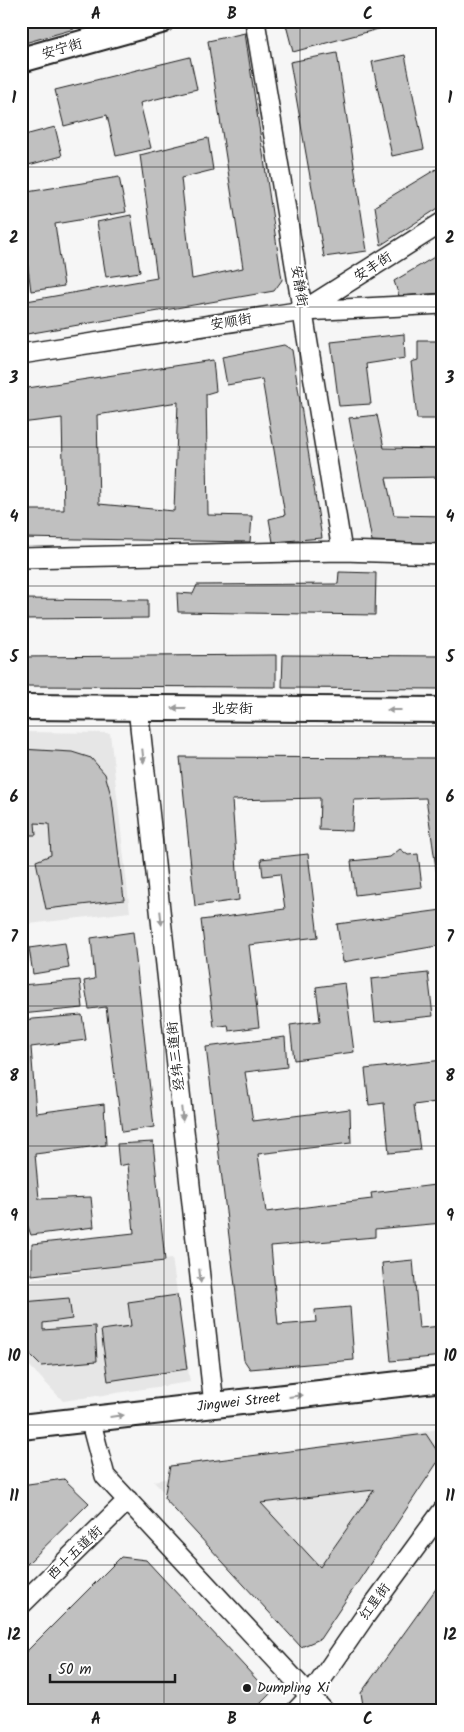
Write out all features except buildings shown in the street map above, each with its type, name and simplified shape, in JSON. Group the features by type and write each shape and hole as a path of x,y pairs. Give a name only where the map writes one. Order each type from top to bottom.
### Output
{"main road":[{"name":"安宁街","path":"21,60 161,21"},
{"name":"北安街","path":"21,707 443,710"},
{"name":"Jingwei Street","path":"28,1427 443,1378"}],"street":[{"name":"安静街","path":"255,21 342,551"},
{"name":"安丰街","path":"303,311 443,222"},
{"name":"安顺街","path":"21,354 303,311 443,304"},
{"path":"21,558 342,551 443,554"},
{"name":"经纬三道街","path":"138,708 214,1405"},
{"path":"90,1420 105,1476 324,1711"},
{"name":"西十五道街","path":"21,1605 128,1500"},
{"name":"红星街","path":"296,1711 310,1696 362,1619 443,1510"}],"shaded area":[{"path":"21,732 110,733 130,912 21,925"},
{"path":"172,1258 190,1382 63,1401 21,1357 21,1281"},
{"path":"443,1428 443,1449 305,1635 153,1481"}],"place":[{"name":"Dumpling Xi","path":"247,1688"}]}
